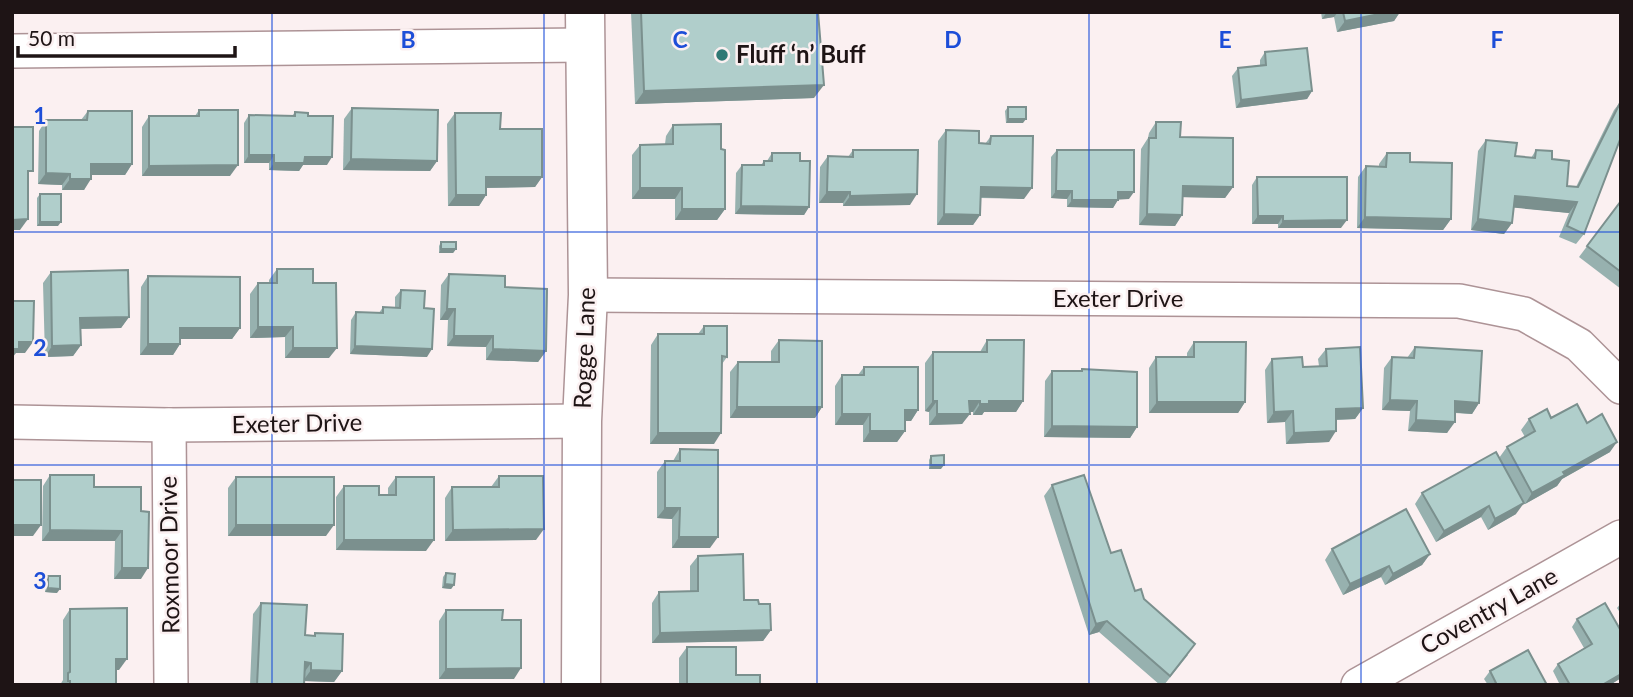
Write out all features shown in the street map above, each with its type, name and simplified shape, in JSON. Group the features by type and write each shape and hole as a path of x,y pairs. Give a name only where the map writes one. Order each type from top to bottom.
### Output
{"street":[{"path":"12,51 585,28"},
{"name":"Rogge Lane","path":"581,685 582,421 588,295 585,28"},
{"name":"Exeter Drive","path":"588,295 1459,300 1524,314 1579,345 1621,387"},
{"name":"Exeter Drive","path":"12,422 169,425 582,421"},
{"name":"Roxmoor Drive","path":"169,425 172,685"},
{"name":"Coventry Lane","path":"1358,685 1621,537"}],"building":[{"name":"Fluff ‘n’ Buff","path":"641,12 818,12 824,85 644,91"},
{"path":"1343,12 1389,12 1345,21"},
{"path":"1307,48 1312,91 1241,100 1238,68 1266,65 1265,52"},
{"path":"1621,101 1621,137 1584,234 1567,226 1577,202 1515,196 1512,223 1478,219 1486,140 1517,143 1515,156 1535,158 1536,150 1552,151 1552,159 1569,161 1567,186 1578,187"},
{"path":"1008,107 1026,107 1026,119 1008,119"},
{"path":"352,108 438,110 437,161 351,159"},
{"path":"199,110 238,110 238,165 149,166 149,116 199,116"},
{"path":"88,111 132,111 132,164 91,164 91,179 70,179 70,174 46,173 46,120 87,120"},
{"path":"295,112 308,113 308,116 333,116 332,157 305,157 304,163 274,163 274,155 249,155 249,115 295,116"},
{"path":"455,113 501,113 500,129 542,129 542,177 486,177 486,195 456,195"},
{"path":"1156,122 1181,122 1180,137 1233,138 1233,187 1183,186 1182,215 1147,214 1149,138 1156,138"},
{"path":"721,124 721,149 725,150 725,209 682,209 682,188 640,188 640,145 673,144 673,125"},
{"path":"12,127 33,127 33,171 28,171 28,219 12,220"},
{"path":"946,130 979,131 979,143 990,144 991,136 1033,136 1032,188 981,187 980,215 944,214"},
{"path":"853,150 918,150 917,194 850,196 850,192 827,192 828,156 853,157"},
{"path":"1057,150 1134,150 1134,192 1118,192 1118,200 1072,200 1072,191 1056,191"},
{"path":"772,153 800,153 800,161 810,161 809,207 741,206 742,165 764,165 764,161 772,161"},
{"path":"1387,153 1410,153 1410,162 1452,163 1451,219 1365,217 1366,166 1386,167"},
{"path":"1257,177 1347,177 1347,220 1283,221 1283,216 1258,216"},
{"path":"40,194 61,194 61,222 40,222"},
{"path":"1621,201 1621,272 1587,246"},
{"path":"441,242 456,242 456,249 441,249"},
{"path":"277,269 313,269 313,283 336,283 337,348 293,348 293,327 258,327 258,283 277,283"},
{"path":"128,270 129,317 80,318 81,345 52,346 51,272"},
{"path":"449,274 505,276 505,287 547,289 546,351 493,349 493,336 454,336 455,309 447,309"},
{"path":"148,276 240,277 240,328 180,328 180,344 148,344"},
{"path":"401,290 425,291 424,308 434,309 432,349 355,346 356,312 383,313 383,307 400,308"},
{"path":"12,301 34,301 33,342 19,342 19,349 12,349"},
{"path":"704,326 727,326 727,357 722,356 721,433 658,433 658,334 704,334"},
{"path":"779,340 822,341 822,407 737,407 738,362 779,362"},
{"path":"987,340 1024,340 1023,401 989,401 989,404 980,404 980,401 969,401 970,414 937,414 937,401 933,401 933,352 987,352"},
{"path":"1194,342 1246,342 1245,402 1157,402 1156,357 1194,357"},
{"path":"1360,347 1363,408 1336,409 1336,431 1294,433 1293,411 1274,412 1272,359 1302,357 1303,367 1327,366 1326,349"},
{"path":"1415,347 1482,351 1479,403 1455,401 1455,422 1416,420 1417,401 1390,400 1392,357 1414,358"},
{"path":"864,367 918,367 918,410 905,410 905,431 870,431 870,414 842,414 842,375 864,375"},
{"path":"1082,369 1137,372 1137,427 1052,426 1052,371"},
{"path":"1577,404 1587,423 1602,414 1617,442 1532,493 1507,447 1535,431 1529,419 1547,409 1551,418"},
{"path":"680,449 718,450 718,537 679,537 680,508 665,508 665,461 680,461"},
{"path":"1496,452 1524,503 1495,519 1489,506 1444,531 1422,493"},
{"path":"944,455 944,465 931,465 931,456"},
{"path":"50,475 94,475 94,487 141,487 141,511 149,512 148,568 122,568 122,531 50,530"},
{"path":"1084,475 1111,553 1121,550 1135,591 1141,589 1144,599 1195,644 1170,676 1107,621 1096,624 1052,485"},
{"path":"499,476 543,476 544,529 453,530 452,487 499,487"},
{"path":"236,477 334,477 334,525 236,525"},
{"path":"396,477 434,477 434,540 344,540 344,486 379,486 379,495 396,495"},
{"path":"12,480 41,480 41,525 12,525"},
{"path":"1406,509 1430,554 1393,574 1389,566 1350,584 1332,549"},
{"path":"743,554 744,600 758,600 759,604 770,604 771,630 660,633 659,592 698,591 698,556"},
{"path":"446,573 455,574 454,585 445,584"},
{"path":"48,576 60,576 60,589 48,588"},
{"path":"261,603 307,605 305,635 343,634 342,671 311,670 311,663 305,662 304,685 257,685"},
{"path":"1605,603 1621,631 1621,674 1602,685 1570,685 1558,664 1592,644 1577,619"},
{"path":"127,608 127,659 116,659 116,685 70,685 70,609"},
{"path":"446,610 503,610 502,620 521,620 521,668 446,669"},
{"path":"687,647 736,647 736,675 760,675 760,685 687,685"},
{"path":"1528,650 1547,685 1493,685 1496,683 1490,671"}],"place":[{"name":"Fluff ‘n’ Buff","path":"722,55"}]}
